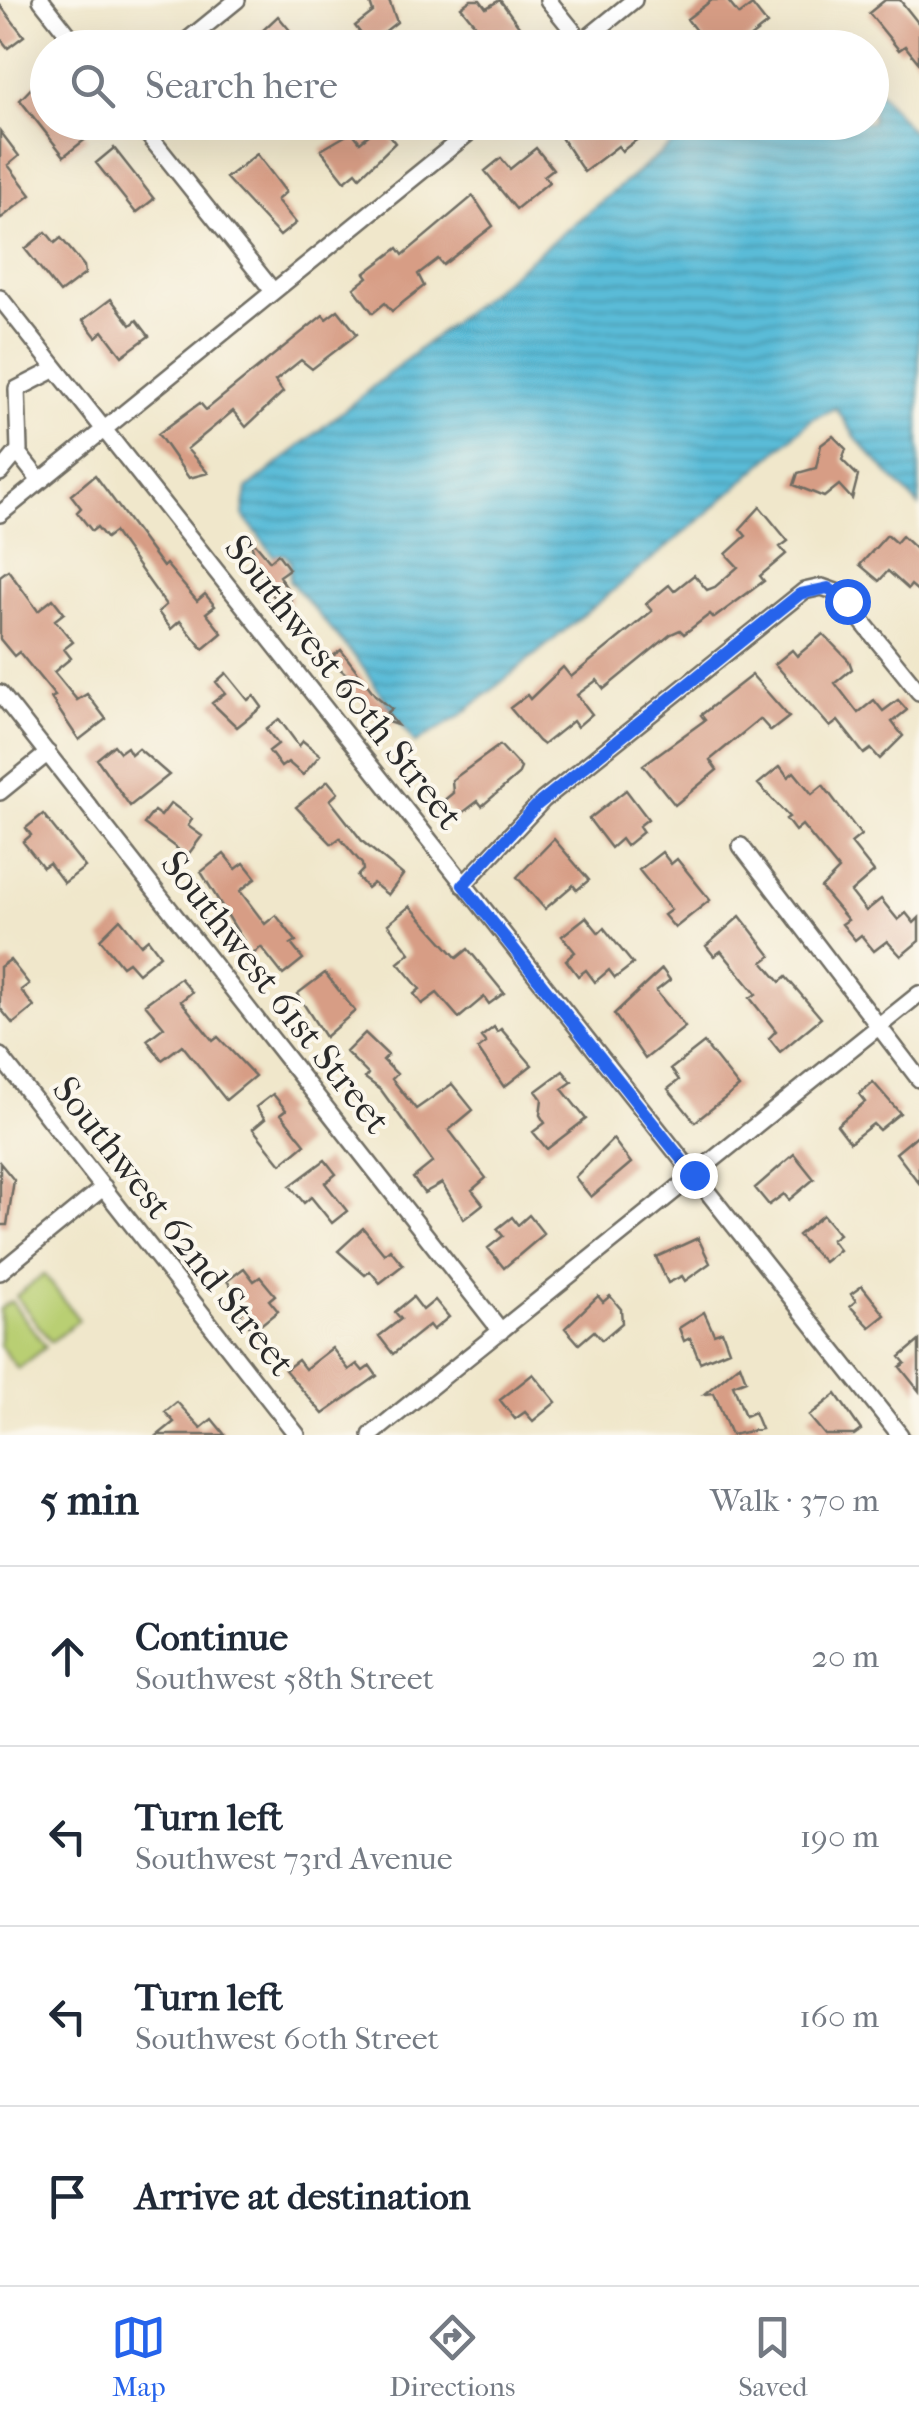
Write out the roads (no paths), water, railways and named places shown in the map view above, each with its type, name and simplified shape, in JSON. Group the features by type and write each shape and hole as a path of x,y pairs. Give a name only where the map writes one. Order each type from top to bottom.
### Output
{"street":[{"path":"41,0 64,30"},
{"path":"200,30 237,0"},
{"path":"548,0 568,30"},
{"path":"597,30 634,0"},
{"path":"152,140 273,291"},
{"path":"0,514 460,140"},
{"name":"Southwest 60th Street","path":"0,298 900,1435"},
{"path":"40,481 18,453 17,389 56,369"},
{"path":"0,473 18,453"},
{"path":"463,885 544,800 800,594 822,587 843,597 919,692"},
{"name":"Southwest 61st Street","path":"0,693 500,1331"},
{"path":"0,792 48,753"},
{"path":"741,846 919,1079"},
{"path":"371,1435 919,994"},
{"name":"Southwest 62nd Street","path":"0,1056 297,1435"},
{"path":"0,1272 104,1187"}],"water":[{"path":"889,104 919,140 919,506 858,441 836,408 813,418 702,518 460,716 415,743 359,662 289,580 291,562 284,554 274,556 243,515 247,489 677,140 889,140"}]}
